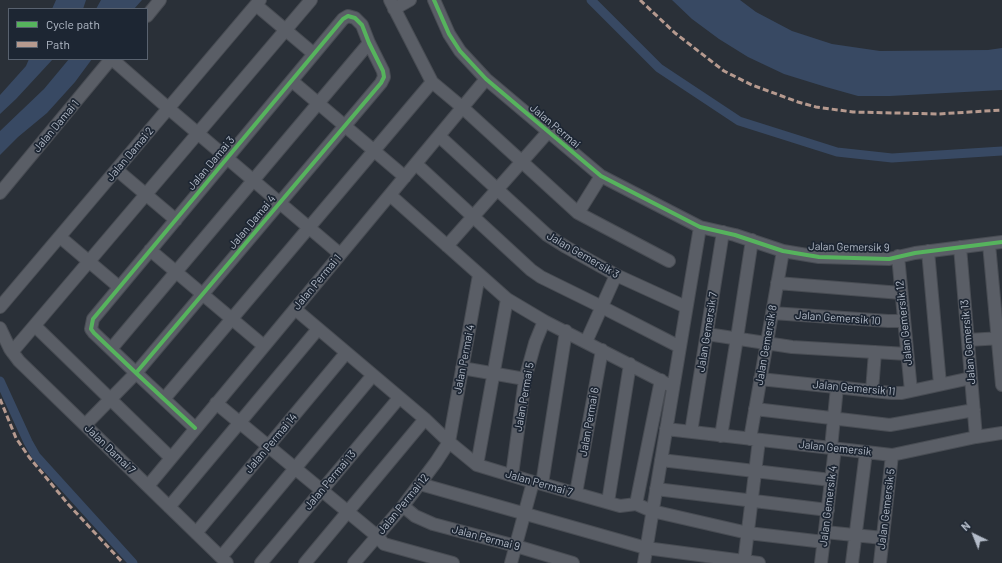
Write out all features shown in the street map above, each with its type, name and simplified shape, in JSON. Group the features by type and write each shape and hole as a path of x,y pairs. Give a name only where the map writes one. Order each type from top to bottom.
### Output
{"street":[{"path":"148,15 160,0"},
{"path":"12,352 311,0"},
{"path":"410,0 392,4 432,82 463,108 578,213 669,261"},
{"name":"Jalan Permai","path":"434,0 449,34 460,51 486,79 548,132 601,176 700,227"},
{"path":"258,2 286,30 314,54"},
{"name":"Jalan Damai 2","path":"0,307 258,2"},
{"name":"Jalan Damai 3","path":"111,349 91,329 92,319 343,19 348,16 355,18 362,25 369,43"},
{"path":"196,428 111,349 369,43"},
{"name":"Jalan Damai 4","path":"85,425 136,373 381,83 384,77 383,71 369,43"},
{"name":"Jalan Damai 1","path":"0,193 111,60"},
{"path":"113,60 340,254"},
{"name":"Jalan Permai 1","path":"148,486 486,79"},
{"path":"292,81 405,176"},
{"path":"164,399 432,82"},
{"path":"447,246 548,132"},
{"name":"Jalan Gemersik 3","path":"439,136 547,235 616,275 686,307"},
{"path":"416,164 472,217 531,270 541,277 680,347"},
{"path":"117,170 176,220"},
{"path":"578,213 601,176"},
{"path":"390,195 507,299 544,321 673,387"},
{"path":"644,563 700,227"},
{"name":"Jalan Gemersik 9","path":"700,227 752,240 783,251 819,257 884,259 928,251 1002,242"},
{"name":"Jalan Gemersik 7","path":"691,432 723,232"},
{"path":"60,237 119,287"},
{"path":"720,436 752,240"},
{"path":"989,244 1000,338 1002,385"},
{"name":"Jalan Gemersik 13","path":"960,247 976,437"},
{"path":"150,250 264,346"},
{"name":"Jalan Gemersik 8","path":"744,562 755,471 755,409 783,251"},
{"path":"928,251 940,384"},
{"name":"Jalan Gemersik 12","path":"898,256 911,391"},
{"name":"Jalan Permai 4","path":"449,442 479,275"},
{"path":"586,342 616,275"},
{"path":"777,283 902,293"},
{"path":"477,465 507,299"},
{"name":"Jalan Permai 7","path":"295,309 477,465 620,506 636,504 652,511 748,532 825,537 856,535 883,538"},
{"name":"Jalan Gemersik 10","path":"772,313 888,322 904,321"},
{"name":"Jalan Permai 5","path":"512,475 525,379 535,344 544,321"},
{"path":"35,326 111,398 170,458"},
{"name":"Jalan Damai 7","path":"0,328 12,352 20,361 224,560"},
{"path":"170,507 318,329"},
{"path":"511,563 525,513 538,483 566,331"},
{"path":"707,334 792,347 908,354"},
{"path":"968,340 1000,338"},
{"name":"Jalan Permai 6","path":"576,493 602,350"},
{"path":"872,391 875,352"},
{"name":"Jalan Permai 14","path":"196,533 346,353"},
{"path":"608,502 630,364"},
{"path":"462,368 525,379"},
{"path":"224,560 295,468 373,375"},
{"name":"Jalan Gemersik 11","path":"760,379 892,393 911,391 971,378"},
{"path":"636,504 661,380"},
{"name":"Jalan Gemersik 4","path":"821,563 832,480 834,419 837,387"},
{"name":"Jalan Permai 13","path":"261,563 399,398"},
{"path":"216,403 377,536 384,544 453,563"},
{"path":"755,409 890,425 974,410"},
{"path":"305,563 425,419"},
{"name":"Jalan Gemersik","path":"666,429 892,455 1002,433"},
{"name":"Jalan Permai 12","path":"357,562 420,484 449,442"},
{"path":"852,563 866,452"},
{"name":"Jalan Gemersik 5","path":"880,563 892,455"},
{"path":"661,460 832,480"},
{"path":"420,484 646,548 759,563"},
{"path":"656,489 828,510"},
{"name":"Jalan Permai 9","path":"403,506 415,516 433,524 573,563"}],"water":[{"path":"56,0 86,0 83,8 52,8"},
{"path":"101,0 142,0 135,8 97,8"},
{"path":"672,0 740,0 756,12 792,31 832,44 880,51 988,50 1002,48 1002,90 890,96 858,96 784,74 748,57 719,39 692,19"},
{"path":"29,60 52,60 0,114 0,95 26,66"},
{"path":"68,60 91,60 75,82 47,113 18,137 0,155 0,131 44,89"}],"waterway":[{"path":"591,0 659,68 739,121 837,152 892,158 1002,151"},
{"path":"0,381 36,456 133,563"}],"marked path":[{"path":"640,0 675,33 724,71 752,85 798,102 816,107 853,112 938,114 1002,110"},
{"path":"0,399 16,438 29,457 68,504 123,563"}],"cycle path":[{"path":"434,0 449,34 460,51 486,79 601,176 700,227 735,235 783,251 819,257 889,259 915,253 1002,242"},
{"path":"136,373 381,83 384,77 383,71 362,25 355,18 348,16 343,19 93,319 91,329 94,333 136,373 195,428"}]}
